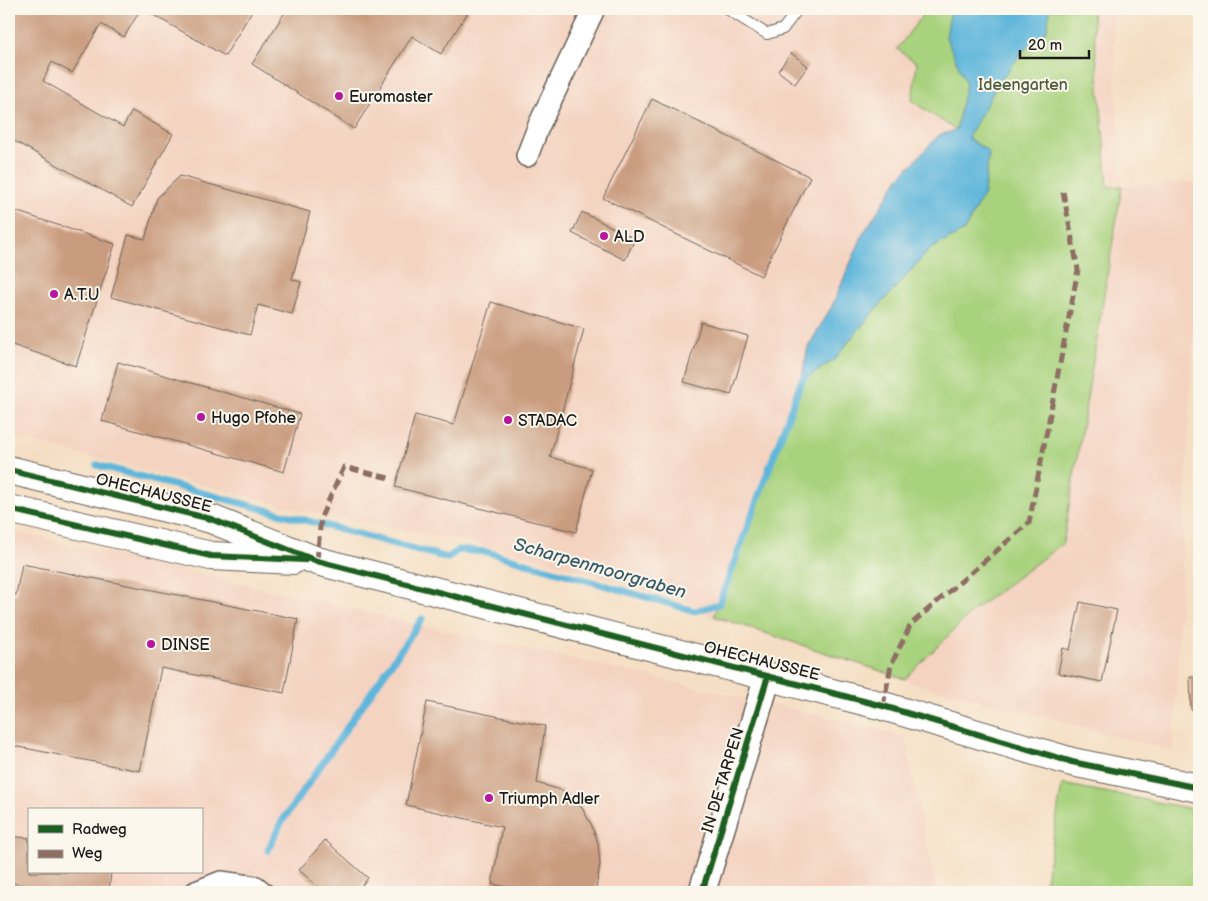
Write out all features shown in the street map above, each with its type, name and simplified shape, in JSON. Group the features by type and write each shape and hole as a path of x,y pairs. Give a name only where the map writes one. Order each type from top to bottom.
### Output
{"main road":[{"name":"OHECHAUSSEE","path":"9,470 211,519 317,561 883,706 1072,762 1199,788"},
{"name":"OHECHAUSSEE","path":"9,509 211,556 317,561"}],"street":[{"path":"527,156 539,125 594,9"},
{"name":"IN DE TARPEN","path":"702,892 768,676"},
{"path":"196,892 221,882 256,887 262,892"}],"lane":[{"path":"727,9 767,34 783,29 798,9"}],"shaded area":[{"path":"9,9 1112,9 1122,186 1199,182 1199,216 1173,751 913,683 713,618 692,603 497,547 309,512 9,436"},
{"path":"9,531 853,723 905,737 936,892 9,892"}],"green space":[{"name":"Ideengarten","path":"927,9 1092,9 1108,187 1122,186 1063,543 974,610 905,679 714,616 801,382 834,360 857,331 930,249 964,231 989,152 912,101 917,63 897,49"},
{"path":"1062,784 1199,810 1199,892 1044,892"}],"water":[{"path":"951,9 1050,9 1047,30 1023,51 996,87 968,138 989,152 984,193 964,231 930,249 857,331 834,360 801,382 808,347 832,306 863,234 899,178 939,135 956,130 966,83 946,37"}],"building":[{"path":"9,9 141,9 124,37 101,24 72,73 52,62 43,81 123,127 132,111 173,134 132,207 9,138"},
{"path":"143,9 253,9 225,56"},
{"name":"Euromaster","path":"287,9 470,9 441,54 412,36 354,129 252,64"},
{"path":"791,53 808,66 795,84 778,71"},
{"path":"652,99 810,177 761,276 603,198"},
{"path":"180,176 310,212 292,279 301,282 292,314 258,305 250,335 111,297 128,235 145,239 157,198"},
{"name":"A.T.U","path":"9,209 115,244 76,366 9,344"},
{"name":"ALD","path":"582,212 635,239 625,260 572,233"},
{"name":"STADAC","path":"491,302 584,329 550,457 592,469 576,532 395,487 415,415 454,425"},
{"path":"701,322 748,336 731,395 684,382"},
{"name":"Hugo Pfohe","path":"118,362 300,414 284,472 102,421"},
{"name":"DINSE","path":"22,564 298,619 284,693 161,668 140,771 9,745 9,594 16,595"},
{"path":"1080,602 1117,610 1102,682 1058,673 1063,648 1070,650"},
{"path":"1190,677 1199,677 1199,710 1191,710"},
{"name":"Triumph Adler","path":"427,702 545,726 537,783 564,791 582,808 592,826 598,843 600,864 596,889 605,892 532,892 492,884 502,827 406,805"},
{"path":"9,836 28,838 28,874 111,874 109,892 72,889 72,892 25,892 26,885 9,883"},
{"path":"325,840 368,878 356,892 324,892 299,870"}],"waterway":[{"name":"Scharpenmoorgraben","path":"97,465 448,558 458,550 487,552 695,611 719,604 801,382 807,374"},
{"name":"Scharpenmoorgraben","path":"268,850 281,823 422,619"}],"marked path":[{"path":"883,706 891,665 911,624 1029,523 1078,270 1063,192"},
{"path":"317,561 321,517 344,467 389,478"}],"cycle path":[{"path":"9,470 211,519 317,561 883,706 1072,762 1199,788"},
{"path":"9,509 211,556 305,560"},
{"path":"702,892 768,676"}],"place":[{"name":"Euromaster","path":"339,96"},
{"name":"ALD","path":"604,236"},
{"name":"A.T.U","path":"54,294"},
{"name":"Hugo Pfohe","path":"201,417"},
{"name":"STADAC","path":"508,420"},
{"name":"DINSE","path":"151,644"},
{"name":"Triumph Adler","path":"489,798"}]}
